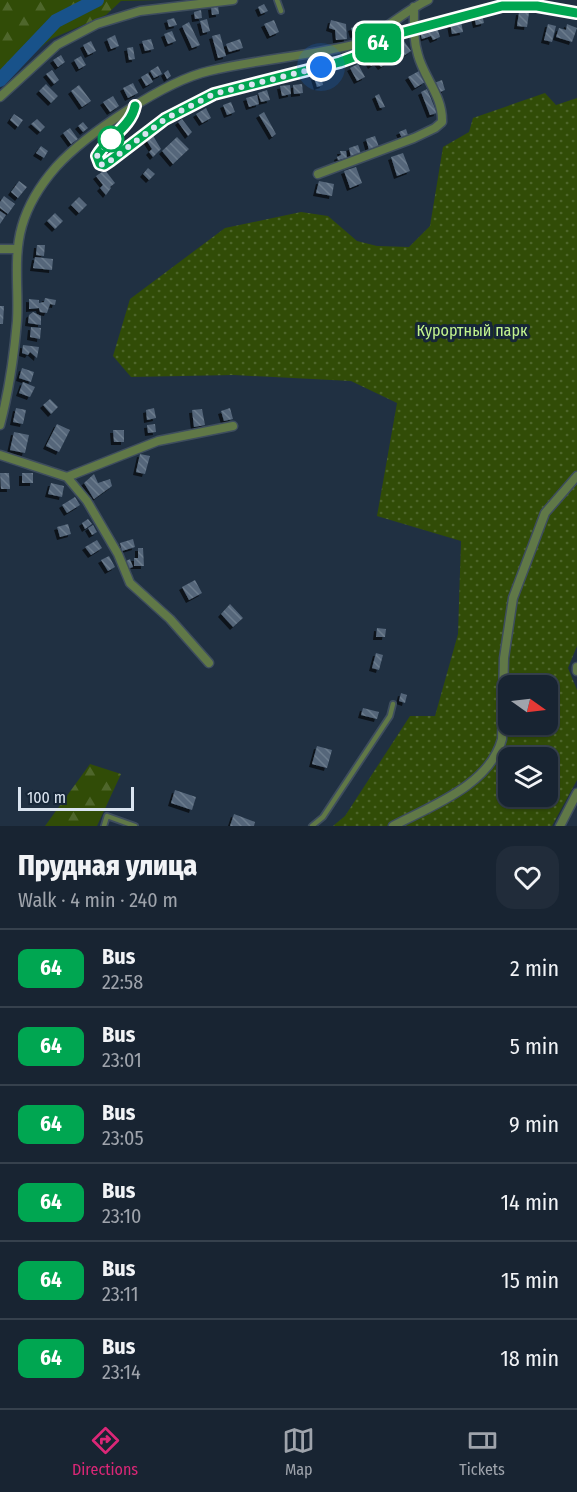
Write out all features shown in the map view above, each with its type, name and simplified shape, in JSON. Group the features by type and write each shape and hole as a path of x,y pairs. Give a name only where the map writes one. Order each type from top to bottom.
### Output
{"street":[{"path":"0,97 57,45 97,24 140,11 233,0"},
{"path":"0,425 17,321 17,249 22,224 35,196 56,167 85,141 135,106 174,83 208,71 361,43 428,0"},
{"path":"135,106 131,118 100,149 97,156 100,164 104,165 110,161 165,119 214,94 340,62 362,54 389,36 502,6 537,6 577,13"},
{"path":"318,174 414,138 442,122 440,102 418,56 414,30 414,7"},
{"path":"0,249 17,249"},
{"path":"68,477 158,441 233,426"},
{"path":"0,455 68,477 87,501 118,554 130,583 170,619 210,663"},
{"path":"393,826 461,789 487,768 498,752 502,739 504,658 513,598 545,513 577,476"},
{"path":"560,826 577,793"}],"lane":[{"path":"277,0 281,11"},
{"path":"312,826 322,818 390,716 393,704"},
{"path":"104,826 107,816 135,826"}],"green space":[{"path":"0,0 163,0 121,1 106,15 51,39 31,55 20,55 0,76"},
{"name":"Курортный парк","path":"545,93 556,105 577,98 577,646 568,668 577,690 577,780 552,826 333,826 345,816 410,716 435,716 458,634 461,541 377,516 397,403 351,381 234,375 131,377 113,356 130,299 225,228 301,212 328,216 357,241 377,246 409,247 430,226 443,147 469,132 473,118"},
{"path":"90,764 121,774 97,826 45,826"}],"building":[{"path":"264,4 268,11 261,14 258,7"},
{"path":"218,6 219,14 212,15 211,7"},
{"path":"201,10 202,18 195,19 194,12"},
{"path":"519,12 529,13 527,27 517,26"},
{"path":"482,14 484,23 476,25 474,16"},
{"path":"174,18 177,25 169,27 167,20"},
{"path":"207,19 210,31 203,33 200,21"},
{"path":"274,20 279,32 270,36 264,24"},
{"path":"331,20 346,24 347,39 336,40 335,30 329,28"},
{"path":"461,21 463,32 452,34 450,23"},
{"path":"189,22 200,45 192,48 182,26"},
{"path":"548,24 556,26 552,42 544,40"},
{"path":"567,24 577,28 572,42 556,37 559,28 566,30"},
{"path":"359,25 361,33 353,35 351,28"},
{"path":"437,27 440,37 433,40 431,36 422,39 420,33"},
{"path":"172,31 176,41 168,44 164,34"},
{"path":"220,34 226,56 218,58 212,36"},
{"path":"115,35 119,46 111,49 107,39"},
{"path":"401,37 411,51 399,59 390,44"},
{"path":"151,39 154,49 145,51 142,41"},
{"path":"240,39 243,48 229,52 226,44"},
{"path":"91,41 96,51 88,55 83,45"},
{"path":"133,47 135,59 129,60 127,48"},
{"path":"379,49 387,63 381,67 377,62 371,66 366,57"},
{"path":"61,55 65,62 58,67 53,60"},
{"path":"81,56 86,65 79,69 74,60"},
{"path":"358,64 365,77 357,81 350,68"},
{"path":"158,66 162,74 154,78 150,71"},
{"path":"52,70 59,80 54,84 46,74"},
{"path":"168,70 171,76 167,79 164,73"},
{"path":"419,71 425,82 415,88 408,77"},
{"path":"148,73 153,82 146,86 141,77"},
{"path":"321,75 323,85 317,87 314,77"},
{"path":"442,80 445,90 438,93 434,83"},
{"path":"133,83 138,93 128,98 123,88"},
{"path":"46,84 58,96 51,103 39,91"},
{"path":"302,84 303,93 294,94 293,85"},
{"path":"79,85 91,101 82,107 71,91"},
{"path":"290,85 291,94 282,96 280,86"},
{"path":"427,89 437,113 430,115 421,92"},
{"path":"267,90 270,100 261,102 258,93"},
{"path":"379,94 385,107 380,108 375,96"},
{"path":"257,95 259,104 249,107 246,98"},
{"path":"113,96 119,106 110,112 103,102"},
{"path":"231,102 235,112 227,115 223,105"},
{"path":"206,108 211,118 202,123 196,114"},
{"path":"264,112 276,134 272,137 259,115"},
{"path":"14,114 23,120 18,127 10,120"},
{"path":"37,119 45,127 40,132 31,124"},
{"path":"182,119 192,132 188,136 178,122"},
{"path":"83,122 88,128 83,132 78,126"},
{"path":"70,128 78,139 71,144 63,133"},
{"path":"406,129 408,135 402,138 399,132"},
{"path":"152,134 161,149 153,157 149,152 152,149 145,138"},
{"path":"375,136 379,147 369,150 366,139"},
{"path":"177,137 189,149 173,164 162,151"},
{"path":"358,145 361,154 351,157 349,148"},
{"path":"41,146 48,151 44,158 36,153"},
{"path":"340,151 346,151 347,158 338,160 337,157 341,155"},
{"path":"403,153 410,171 397,176 391,157"},
{"path":"356,167 362,183 350,188 344,171"},
{"path":"148,168 155,174 149,180 143,174"},
{"path":"105,170 115,183 106,195 100,188 103,185 96,176"},
{"path":"19,181 27,187 18,198 11,192"},
{"path":"319,181 334,184 332,196 316,193"},
{"path":"4,196 15,204 8,214 0,208 0,202"},
{"path":"79,197 87,205 79,213 71,205"},
{"path":"0,211 6,215 0,224"},
{"path":"55,213 63,221 55,229 47,221"},
{"path":"37,245 45,245 44,256 36,255"},
{"path":"35,257 53,259 52,270 33,268"},
{"path":"45,298 56,300 55,305 50,304 47,313 40,312 39,308 29,309 29,299 39,300 39,303 44,302"},
{"path":"0,306 4,306 3,324 0,324"},
{"path":"33,312 41,316 41,325 28,323 29,315"},
{"path":"31,327 41,328 40,339 30,337"},
{"path":"23,345 39,347 37,358 30,352 28,355 22,353"},
{"path":"22,368 34,372 31,382 19,378"},
{"path":"23,382 35,387 30,397 19,393"},
{"path":"50,399 58,407 51,414 43,405"},
{"path":"16,408 26,410 23,424 13,422"},
{"path":"154,408 156,418 147,420 146,410"},
{"path":"230,408 233,419 224,421 221,411"},
{"path":"202,409 205,425 194,427 192,410"},
{"path":"57,424 70,430 59,452 46,446"},
{"path":"155,424 156,432 148,433 147,425"},
{"path":"113,430 124,430 124,442 114,442"},
{"path":"14,432 29,435 25,453 10,450"},
{"path":"140,454 150,456 145,474 136,472"},
{"path":"0,473 9,473 10,489 1,489"},
{"path":"22,473 33,473 33,483 22,483"},
{"path":"94,474 98,483 110,479 112,486 94,499 84,483"},
{"path":"51,483 64,486 62,497 48,494"},
{"path":"75,497 80,505 67,513 62,505"},
{"path":"88,519 92,524 85,529 82,523"},
{"path":"68,524 71,534 60,537 57,527"},
{"path":"93,525 97,532 92,535 88,528"},
{"path":"133,539 135,547 122,551 120,543"},
{"path":"97,540 102,548 91,555 85,547"},
{"path":"138,548 143,548 144,566 134,566 134,558 138,558"},
{"path":"109,556 115,567 108,571 101,560"},
{"path":"130,559 133,567 127,569 124,562"},
{"path":"195,580 202,593 189,600 182,587"},
{"path":"230,604 243,618 233,627 221,614"},
{"path":"377,628 386,629 385,637 376,637"},
{"path":"376,653 383,655 379,670 372,668"},
{"path":"401,693 407,695 405,703 399,701"},
{"path":"363,708 379,712 377,719 361,715"},
{"path":"317,746 332,750 327,768 312,764"},
{"path":"175,790 196,797 192,810 171,803"},
{"path":"234,814 255,822 254,826 230,826"}],"waterway":[{"path":"0,80 56,21 97,0"}],"bus line":[{"name":"64","path":"135,106 131,118 100,149 97,160 100,164 104,165 110,161 165,119 214,94 340,62 362,54 389,36 502,6 537,6 577,13"}],"route":[{"path":"111,139 100,149 97,160 100,164 104,165 110,161 165,119 214,94 321,67"}]}
